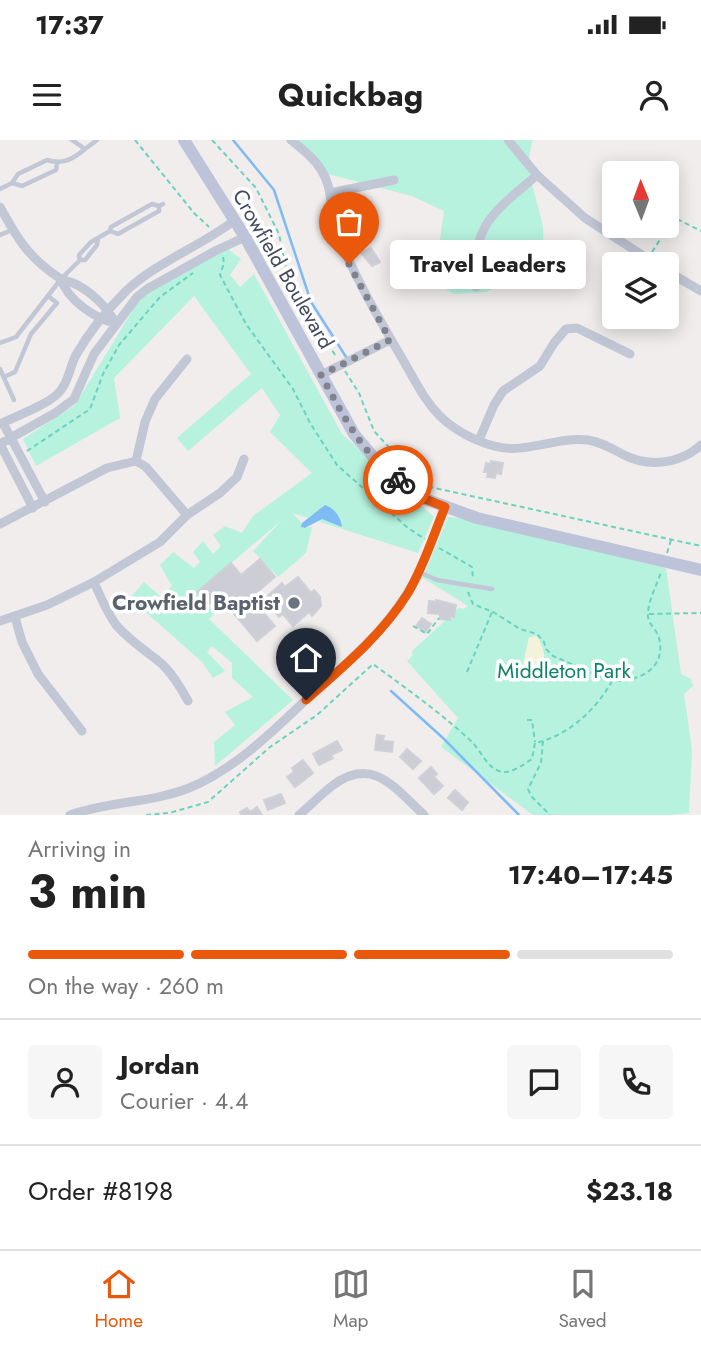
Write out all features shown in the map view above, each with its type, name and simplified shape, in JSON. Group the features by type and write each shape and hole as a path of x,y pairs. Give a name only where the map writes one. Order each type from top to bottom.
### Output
{"main road":[{"name":"Crowfield Boulevard","path":"184,140 245,237 354,434 386,472 425,499 477,518 701,568"}],"street":[{"path":"291,140 317,161 330,193 332,218 349,264 390,340 422,395 439,416 461,433 493,446 514,449 585,439 612,447 624,455 642,461 659,462 690,455 701,445"},
{"path":"508,140 537,175 584,218 637,252"},
{"path":"476,287 478,244 484,228 491,217 537,175"},
{"path":"330,193 394,180"},
{"path":"0,206 20,243 61,279 76,284 109,310 116,324"},
{"path":"45,502 1,424 62,390 82,346 128,289 152,270 235,220"},
{"path":"33,508 0,444 74,399 94,354 137,297 215,251 245,237"},
{"path":"679,278 701,291"},
{"path":"61,279 65,292 102,320 116,324"},
{"path":"480,440 494,405 503,391 540,366 566,329 576,328 630,354"},
{"path":"321,375 390,340"},
{"path":"136,461 145,422 155,400 187,359"},
{"path":"0,621 94,582 160,542 187,515 220,493 237,477 244,459"},
{"path":"0,524 107,468 136,461 146,467 187,515"},
{"path":"72,815 159,798 191,788 224,769 265,737 357,654 401,604 419,572 445,507"},
{"path":"94,582 106,609 117,625 177,681 188,701"},
{"path":"15,617 22,642 38,674 82,731"},
{"path":"299,815 333,785 361,772 387,781 424,815"}],"lane":[{"path":"72,140 85,149"},
{"path":"0,189 12,183 18,174 47,160 57,163 72,160 97,140"},
{"path":"12,183 22,186 56,170 57,163"},
{"path":"16,337 61,279 80,260 85,260 98,239 110,232 111,227 152,204 161,205 159,211 118,234 110,232"},
{"path":"0,235 12,229"},
{"path":"4,377 15,372 31,334 57,303 48,296"},
{"path":"0,343 31,334"},
{"path":"0,369 13,400"},
{"path":"419,572 437,579 492,589"}],"path":[{"path":"657,252 672,221 677,219 701,231"},
{"path":"214,261 223,255"},
{"path":"19,454 90,409 103,374 119,345 160,297 195,272"},
{"path":"535,743 559,736 573,726 604,696 612,681 626,682 641,678 652,670 660,656 659,636 648,615 671,540"},
{"path":"467,673 492,611"},
{"path":"648,615 701,613"},
{"path":"413,626 427,634 439,618"},
{"path":"146,815 169,813 208,802 270,747 317,715 373,664 445,717 490,765 502,772 513,771 532,759 535,743 533,720 527,720"},
{"path":"543,741 541,763 528,789 531,796 550,815"}],"green space":[{"path":"291,140 533,140 529,161 543,225 543,250 523,275 486,292 454,294 431,280 444,211 412,196 328,174"},
{"path":"225,247 241,259 230,275 240,287 254,274 342,434 434,517 418,553 292,513 302,523 303,528 312,527 306,553 278,577 253,551 282,520 197,592 215,613 209,619 293,700 215,766 214,742 235,725 225,712 253,697 232,678 232,663 212,646 207,652 225,671 213,678 202,662 130,598 144,582 161,597 172,586 160,565 173,552 194,568 200,562 193,552 203,541 213,554 221,546 213,535 225,526 242,533 253,516 312,473 270,432 280,415 262,388 188,451 177,438 251,374 194,296 114,378 120,418 36,466 23,439 75,405 142,295"},
{"name":"Middleton Park","path":"448,517 666,568 681,674 691,679 693,686 684,694 692,750 689,813 533,815 441,747 458,718 407,661 413,655 411,652 459,608 468,606 423,578"}],"sand":[{"path":"537,636 543,649 544,662 538,670 531,671 522,668 529,637"}],"water":[{"path":"325,505 336,513 342,527 322,519 305,528 301,527 302,523"}],"building":[{"path":"371,248 380,262 372,266 361,253"},
{"path":"491,461 503,463 501,474 496,473 495,478 487,477 488,472 484,472 486,463 491,464"},
{"path":"260,559 275,577 255,594 254,602 275,626 257,641 219,596 208,605 197,592 231,563 241,575"},
{"name":"Crowfield Baptist","path":"298,577 311,593 314,590 320,597 321,606 312,616 309,612 293,626 283,614 279,617 264,599 282,583 285,587"},
{"path":"429,601 456,605 454,617 450,616 450,620 440,619 440,614 428,613"},
{"path":"422,618 431,624 426,632 416,626"},
{"path":"377,735 384,736 383,741 393,742 392,752 375,750"},
{"path":"337,741 342,750 319,765 313,754"},
{"path":"407,749 421,761 413,769 400,757"},
{"path":"303,760 313,773 295,787 287,777 294,772 292,768"},
{"path":"431,767 437,774 434,777 443,786 434,794 419,778"},
{"path":"455,790 468,802 462,810 448,798"},
{"path":"281,794 285,803 268,810 264,800"},
{"path":"257,807 262,815 241,815 240,812 247,808 250,812"}],"waterway":[{"path":"233,140 274,190 311,302 348,360"},
{"path":"391,691 443,738 519,815"}],"way so far":[{"path":"349,264 390,340 321,375 354,434 386,472 398,480"}],"place":[{"name":"Travel Leaders","path":"349,264"},
{"name":"Crowfield Baptist","path":"294,603"}],"route":[{"path":"306,700 380,630 401,604 419,572 445,507 425,499 398,480"}]}
